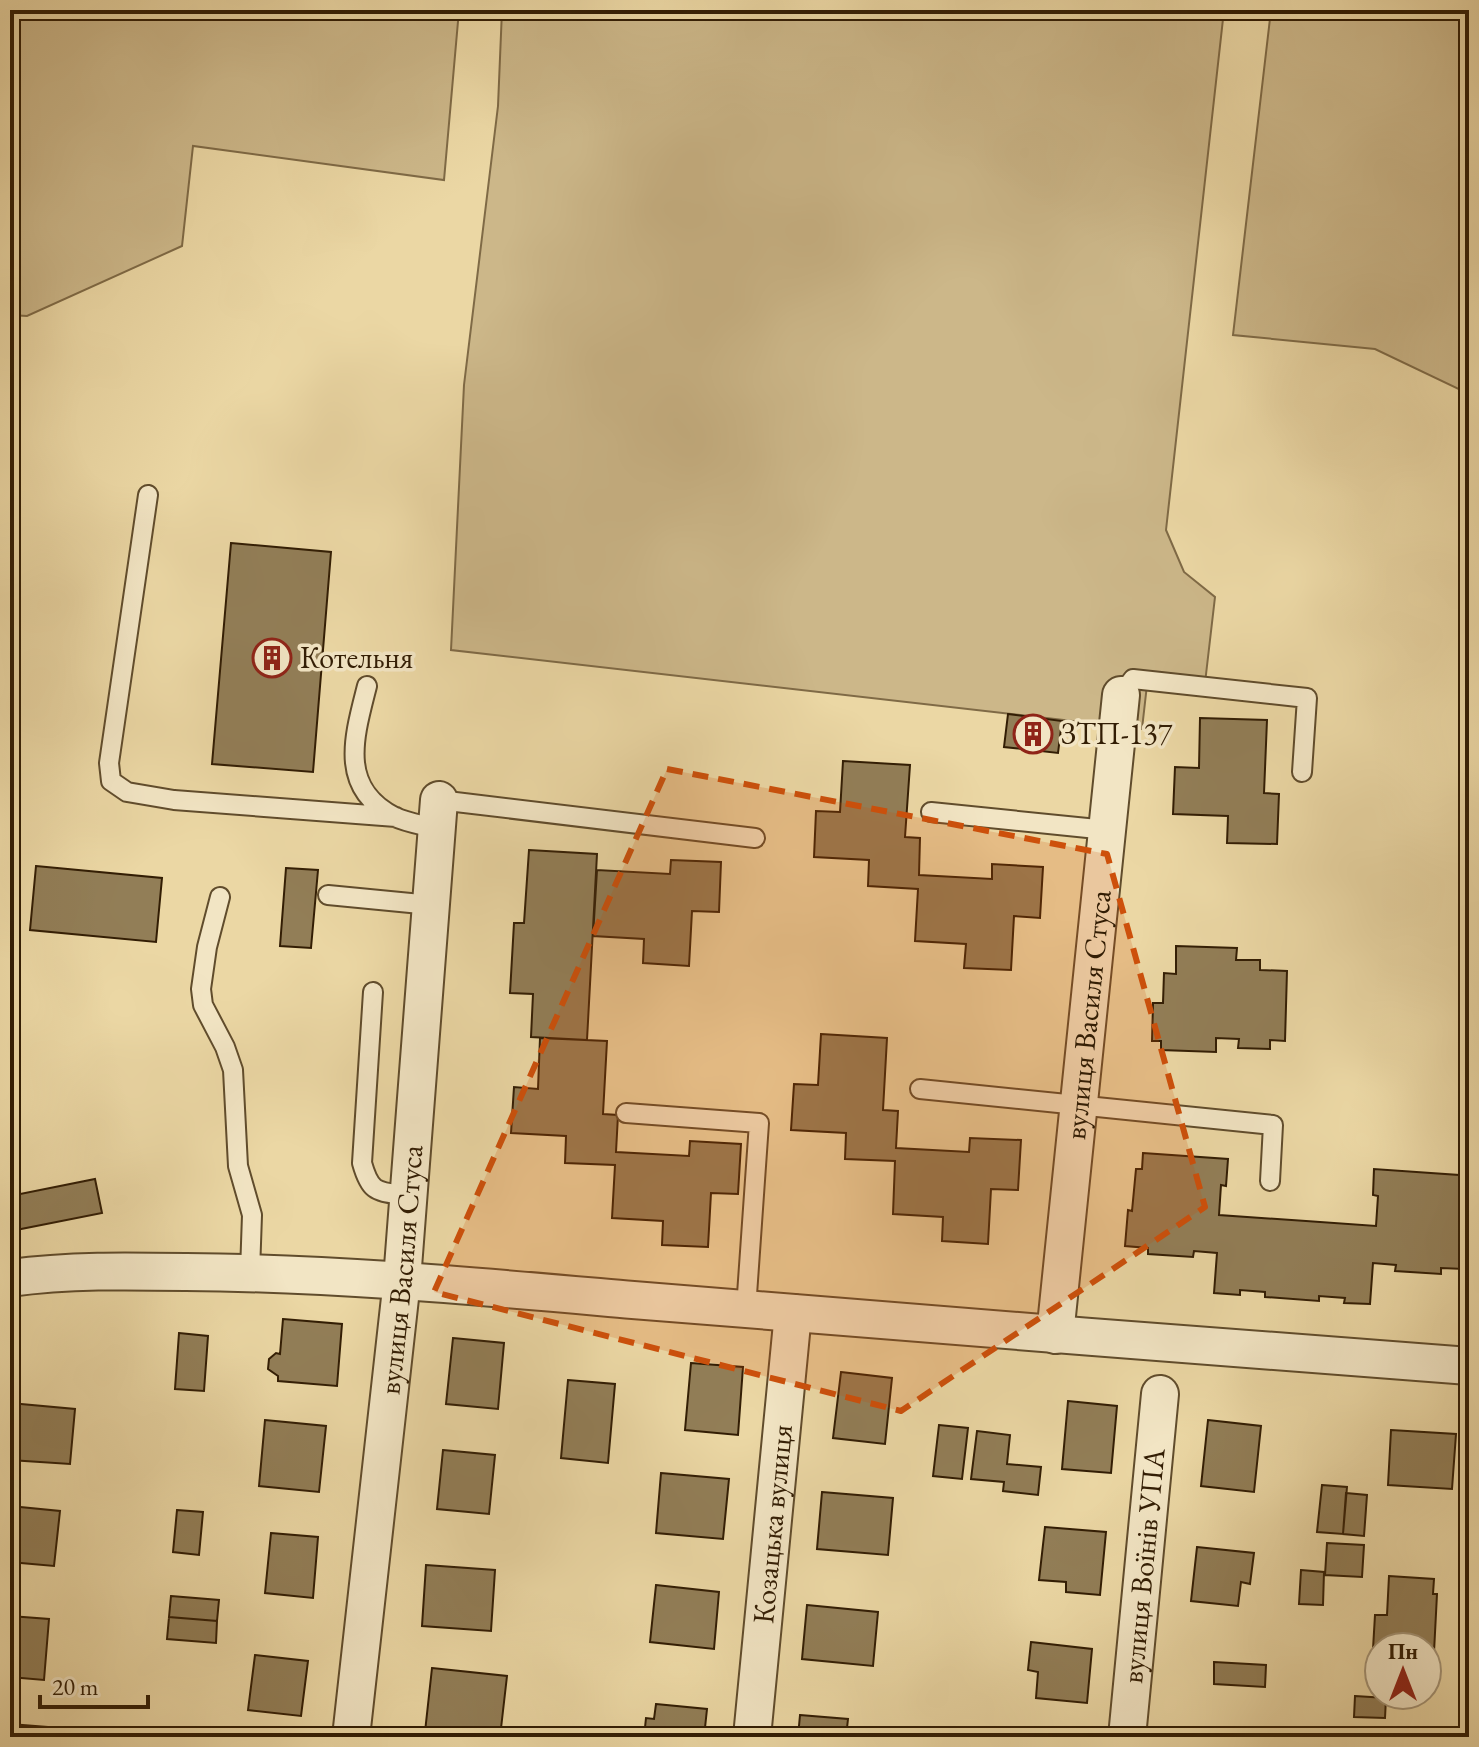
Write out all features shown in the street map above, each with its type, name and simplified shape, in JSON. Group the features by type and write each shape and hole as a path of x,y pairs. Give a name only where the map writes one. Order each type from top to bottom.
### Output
{"street":[{"name":"вулиця Василя Стуса","path":"1055,1335 1121,695"},
{"name":"вулиця Василя Стуса","path":"351,1737 402,1280 438,814"},
{"path":"10,1278 63,1271 250,1272 402,1280 1469,1366"},
{"name":"Козацька вулиця","path":"752,1737 793,1313"},
{"name":"вулиця Воїнів УПА","path":"1127,1737 1160,1394"}],"lane":[{"path":"148,495 109,763 111,781 127,792 174,800 396,817 438,814 755,838"},
{"path":"1121,695 1133,679 1307,698 1302,772"},
{"path":"367,686 355,732 355,774 367,798 396,817"},
{"path":"931,812 1107,830"},
{"path":"328,895 431,905"},
{"path":"220,897 207,947 201,989 203,1005 233,1070 238,1166 252,1215 250,1272"},
{"path":"373,992 362,1163 368,1183 379,1192 409,1196"},
{"path":"920,1089 1273,1125 1270,1181"},
{"path":"626,1113 759,1123 746,1309"}],"highlighted area":[{"path":"667,769 1107,854 1205,1207 901,1411 434,1292"}],"shaded area":[{"path":"10,10 459,10 444,180 193,146 182,246 27,316 10,315"},
{"path":"502,10 1224,10 1166,530 1184,572 1215,597 1205,683 1148,676 1142,729 451,650 464,385 498,106"},
{"path":"1271,10 1469,10 1469,394 1375,349 1233,335"}],"building":[{"name":"Котельня","path":"231,543 331,552 313,772 212,764"},
{"name":"ЗТП-137","path":"1008,714 1062,721 1058,753 1004,747"},
{"path":"1200,718 1267,720 1264,793 1279,794 1277,844 1227,843 1228,816 1173,814 1175,767 1199,768"},
{"path":"843,761 910,765 905,837 920,838 919,875 992,879 992,864 1043,867 1040,918 1014,916 1011,970 964,968 966,944 915,941 918,889 868,886 869,860 814,857 816,811 840,812"},
{"path":"529,850 597,854 587,1040 531,1037 533,994 510,993 514,923 524,923"},
{"path":"671,860 721,862 719,912 692,911 689,966 643,963 644,939 593,936 597,870 670,874"},
{"path":"36,866 162,878 156,942 30,930"},
{"path":"286,868 318,870 311,948 280,946"},
{"path":"1176,946 1237,948 1236,960 1260,960 1260,970 1287,971 1285,1041 1270,1040 1270,1049 1238,1048 1239,1039 1216,1038 1216,1052 1161,1050 1161,1041 1152,1041 1153,1003 1163,1003 1164,973 1176,974"},
{"path":"821,1034 887,1038 883,1110 898,1111 896,1148 969,1152 970,1138 1021,1140 1018,1190 991,1189 988,1244 942,1241 943,1217 893,1214 895,1161 845,1159 846,1133 791,1130 794,1084 818,1085"},
{"path":"540,1038 607,1041 603,1114 618,1115 616,1152 689,1156 690,1141 741,1144 738,1194 711,1193 708,1247 662,1245 663,1221 612,1218 615,1165 565,1163 566,1136 511,1133 514,1087 538,1089"},
{"path":"1143,1153 1228,1159 1226,1186 1221,1185 1219,1215 1376,1226 1378,1196 1373,1195 1374,1169 1459,1175 1459,1190 1465,1191 1462,1233 1466,1233 1464,1269 1441,1268 1441,1274 1395,1271 1396,1265 1373,1263 1370,1304 1344,1303 1345,1298 1319,1296 1319,1301 1265,1297 1265,1292 1240,1290 1240,1295 1214,1293 1217,1253 1194,1251 1193,1257 1148,1254 1148,1248 1125,1246 1128,1210 1132,1211 1136,1169 1142,1169"},
{"path":"95,1179 102,1213 11,1231 10,1196"},
{"path":"283,1319 342,1324 337,1386 278,1381 278,1376 268,1369 269,1359 276,1353 280,1354"},
{"path":"179,1333 208,1336 204,1391 175,1389"},
{"path":"453,1338 504,1343 498,1409 446,1404"},
{"path":"691,1363 743,1367 738,1435 685,1430"},
{"path":"841,1372 892,1378 885,1444 833,1438"},
{"path":"568,1380 615,1384 608,1463 561,1458"},
{"path":"1068,1401 1117,1406 1111,1473 1062,1469"},
{"path":"10,1403 75,1409 70,1464 10,1460"},
{"path":"265,1420 326,1426 319,1492 259,1486"},
{"path":"1208,1420 1261,1426 1254,1492 1201,1486"},
{"path":"939,1425 968,1428 962,1479 933,1476"},
{"path":"1391,1430 1456,1434 1452,1489 1388,1485"},
{"path":"977,1431 1010,1435 1007,1464 1041,1467 1038,1495 1003,1491 1004,1482 971,1479"},
{"path":"443,1450 495,1455 489,1514 437,1509"},
{"path":"661,1473 729,1479 723,1539 656,1533"},
{"path":"1322,1485 1347,1487 1343,1534 1317,1532"},
{"path":"822,1492 893,1498 888,1555 817,1549"},
{"path":"1346,1493 1367,1495 1364,1536 1343,1534"},
{"path":"10,1506 60,1511 54,1566 10,1562"},
{"path":"177,1510 203,1512 199,1555 173,1552"},
{"path":"1045,1527 1106,1532 1100,1595 1066,1592 1066,1582 1039,1580"},
{"path":"271,1533 318,1537 313,1598 265,1593"},
{"path":"1327,1543 1364,1545 1362,1577 1325,1575"},
{"path":"1197,1547 1254,1553 1250,1584 1241,1582 1238,1606 1191,1601"},
{"path":"426,1565 495,1570 491,1631 422,1626"},
{"path":"1301,1570 1324,1572 1323,1605 1299,1604"},
{"path":"1389,1576 1434,1579 1433,1594 1437,1594 1435,1631 1374,1631 1375,1615 1387,1615"},
{"path":"656,1585 719,1592 714,1649 650,1642"},
{"path":"171,1596 219,1600 217,1621 169,1617"},
{"path":"807,1605 878,1612 873,1666 802,1659"},
{"path":"10,1616 49,1619 44,1680 10,1677"},
{"path":"169,1617 217,1621 216,1643 167,1639"},
{"path":"1031,1642 1092,1649 1087,1703 1036,1698 1038,1672 1028,1670"},
{"path":"255,1655 308,1661 301,1716 248,1710"},
{"path":"1214,1662 1266,1665 1265,1687 1214,1684"},
{"path":"432,1668 507,1676 500,1737 425,1732"},
{"path":"1355,1696 1363,1697 1363,1711 1385,1711 1385,1718 1354,1717"},
{"path":"656,1704 707,1709 704,1737 644,1737 646,1718 654,1719"},
{"path":"800,1715 848,1719 846,1737 798,1737"},
{"path":"10,1724 47,1727 46,1737 10,1737"},
{"path":"524,1730 555,1733 555,1737 523,1737"}],"place":[{"name":"Котельня","path":"272,658"},
{"name":"ЗТП-137","path":"1033,734"}]}
